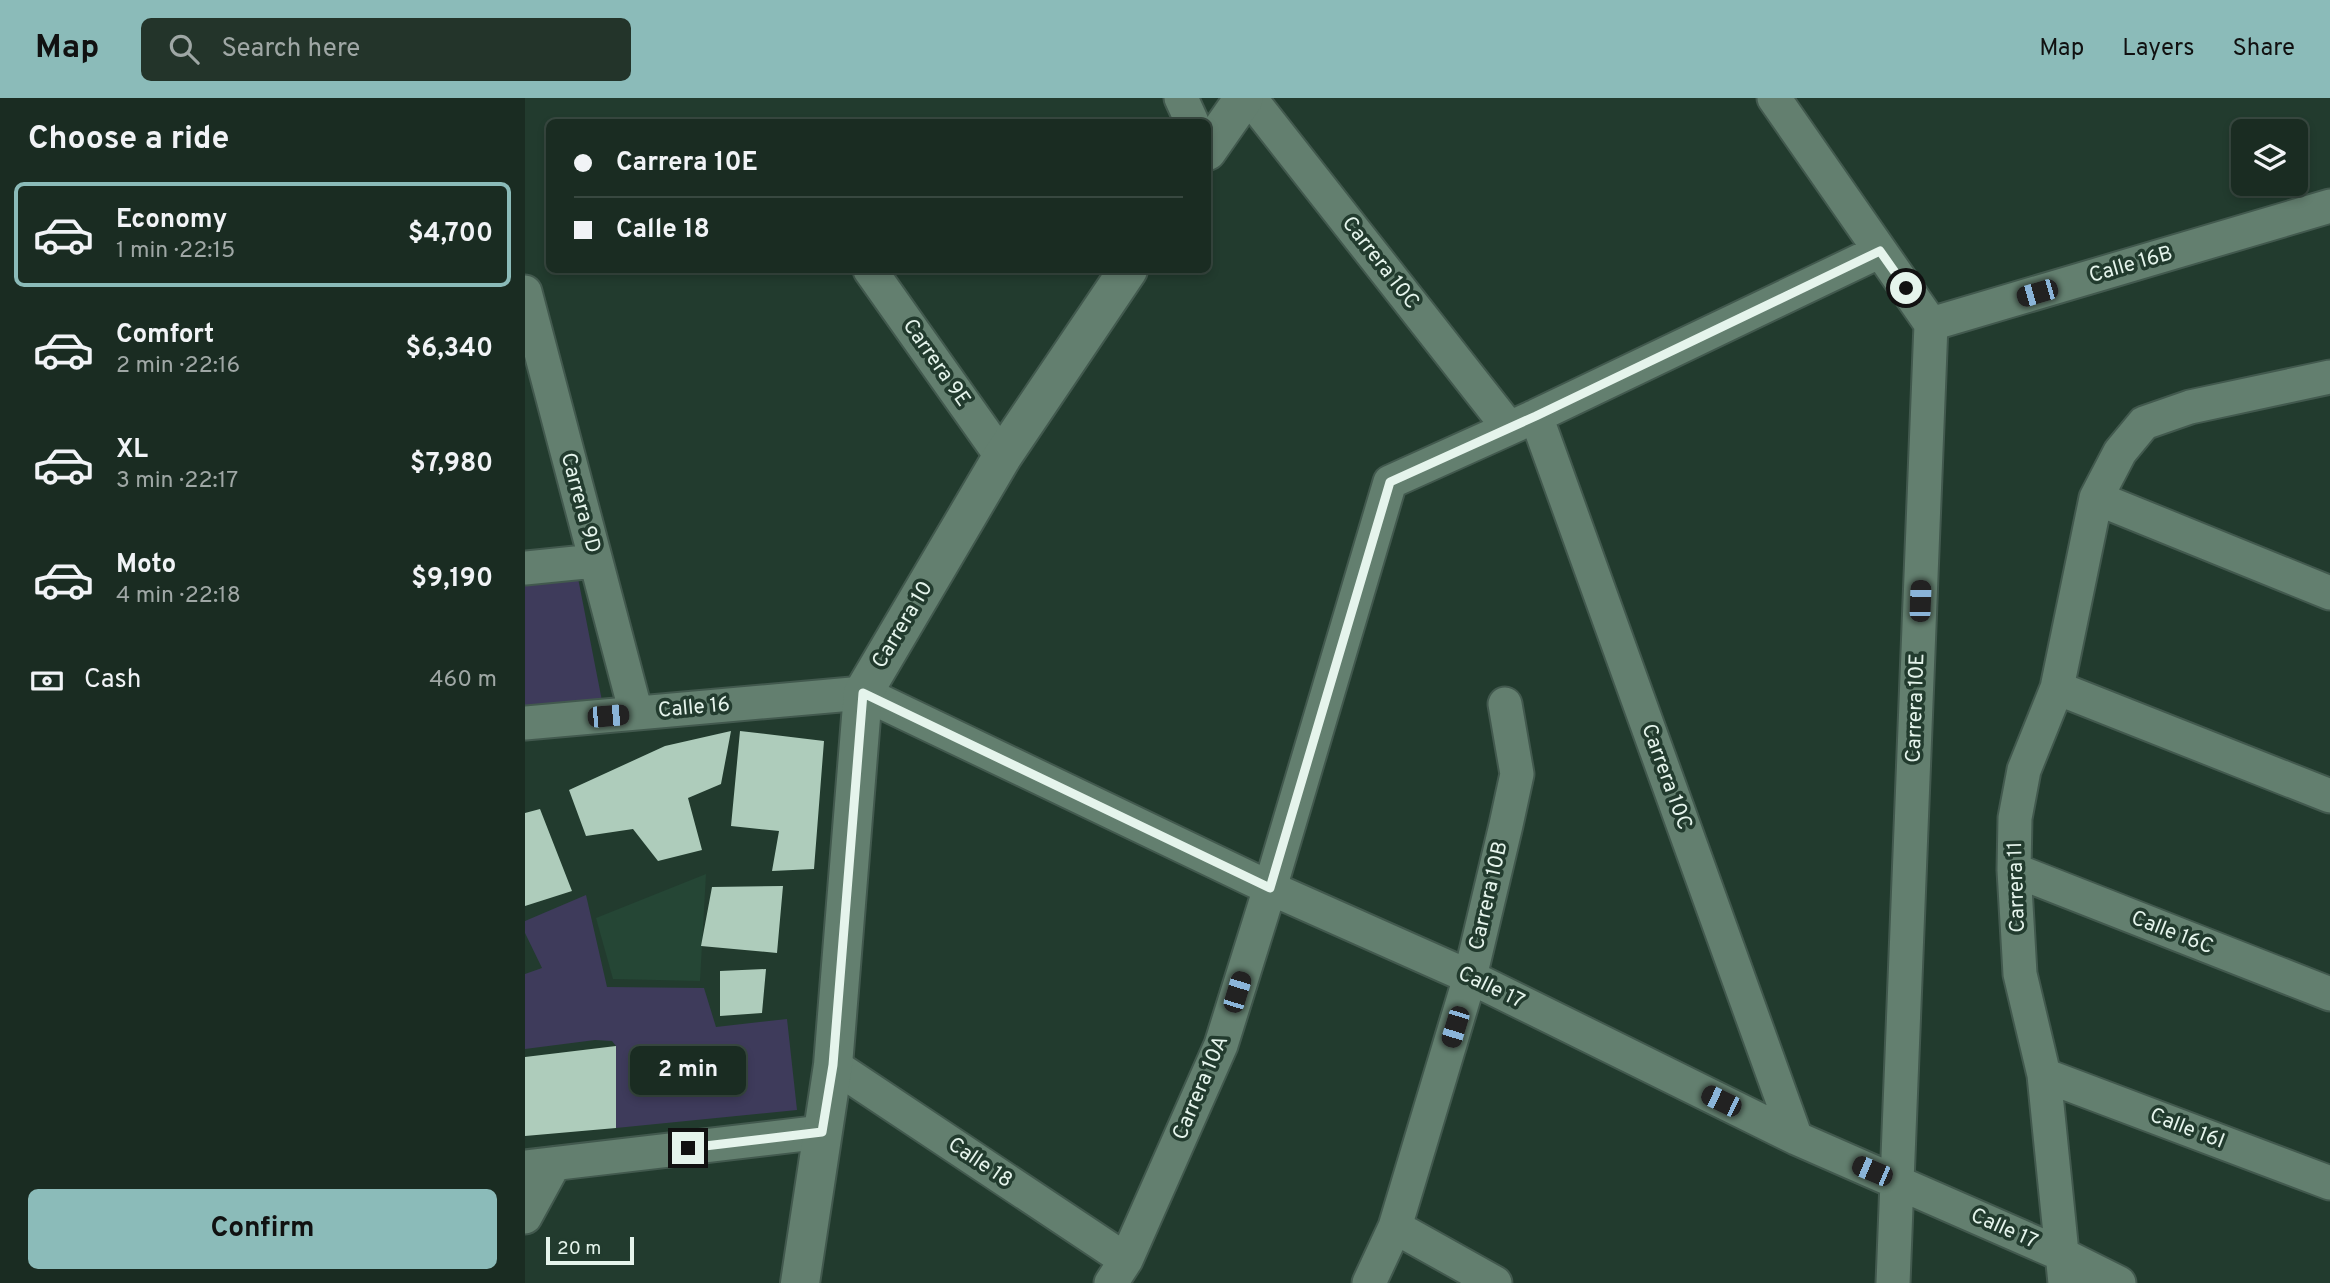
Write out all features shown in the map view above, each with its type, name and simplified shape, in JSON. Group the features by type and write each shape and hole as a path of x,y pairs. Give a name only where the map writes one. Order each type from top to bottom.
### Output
{"street":[{"path":"1181,98 1191,119"},
{"path":"1211,145 1244,98"},
{"name":"Carrera 10C","path":"1250,98 1523,422 1796,1138"},
{"path":"1774,98 1931,324"},
{"name":"Calle 16B","path":"1931,324 2330,206"},
{"path":"1523,422 1880,251"},
{"name":"Carrera 9E","path":"872,273 1002,457"},
{"name":"Carrera 10","path":"800,1283 833,1065 863,693 1002,457 1126,273"},
{"name":"Carrera 9D","path":"525,292 636,713"},
{"name":"Carrera 10E","path":"1893,1283 1931,324"},
{"path":"2330,377 2190,407 2144,423 2120,452 2097,498 2330,593"},
{"name":"Carrera 10A","path":"1118,1272 1221,1045 1390,482 1523,422"},
{"name":"Carrera 11","path":"2064,1269 2044,1075 2020,974 2014,870 2015,818 2025,770 2057,688 2097,498"},
{"path":"525,568 595,561"},
{"path":"2057,688 2330,796"},
{"name":"Calle 17","path":"863,693 1270,888 1470,977 1796,1138 1897,1181 2064,1269 2119,1283"},
{"name":"Calle 16","path":"525,723 863,693"},
{"name":"Carrera 10B","path":"1369,1283 1395,1227 1470,977 1517,775 1504,704"},
{"name":"Calle 16C","path":"2014,870 2330,994"},
{"name":"Calle 18","path":"833,1065 1118,1272"},
{"name":"Calle 16I","path":"2044,1075 2330,1183"},
{"path":"525,1217 540,1166 822,1132"},
{"path":"1395,1227 1495,1283"}],"shaded area":[{"path":"578,578 602,701 525,708 525,586"},
{"path":"706,874 700,981 613,979 596,918"},
{"path":"586,895 607,987 704,988 716,1027 787,1019 797,1110 616,1128 616,1046 612,1041 595,1040 525,1049 525,974 542,968 525,933 525,921"}],"building":[{"path":"731,731 721,784 688,798 702,850 658,861 633,829 586,836 569,790 665,746"},
{"path":"740,731 824,741 814,869 772,871 779,831 731,826"},
{"path":"540,809 572,891 525,906 525,813"},
{"path":"783,886 777,953 701,946 712,887"},
{"path":"766,969 762,1013 720,1016 720,971"},
{"path":"616,1046 616,1128 525,1136 525,1057"}],"route":[{"path":"688,1148 822,1132 833,1065 863,693 1270,888 1390,482 1536,416 1880,251 1906,288"}]}
